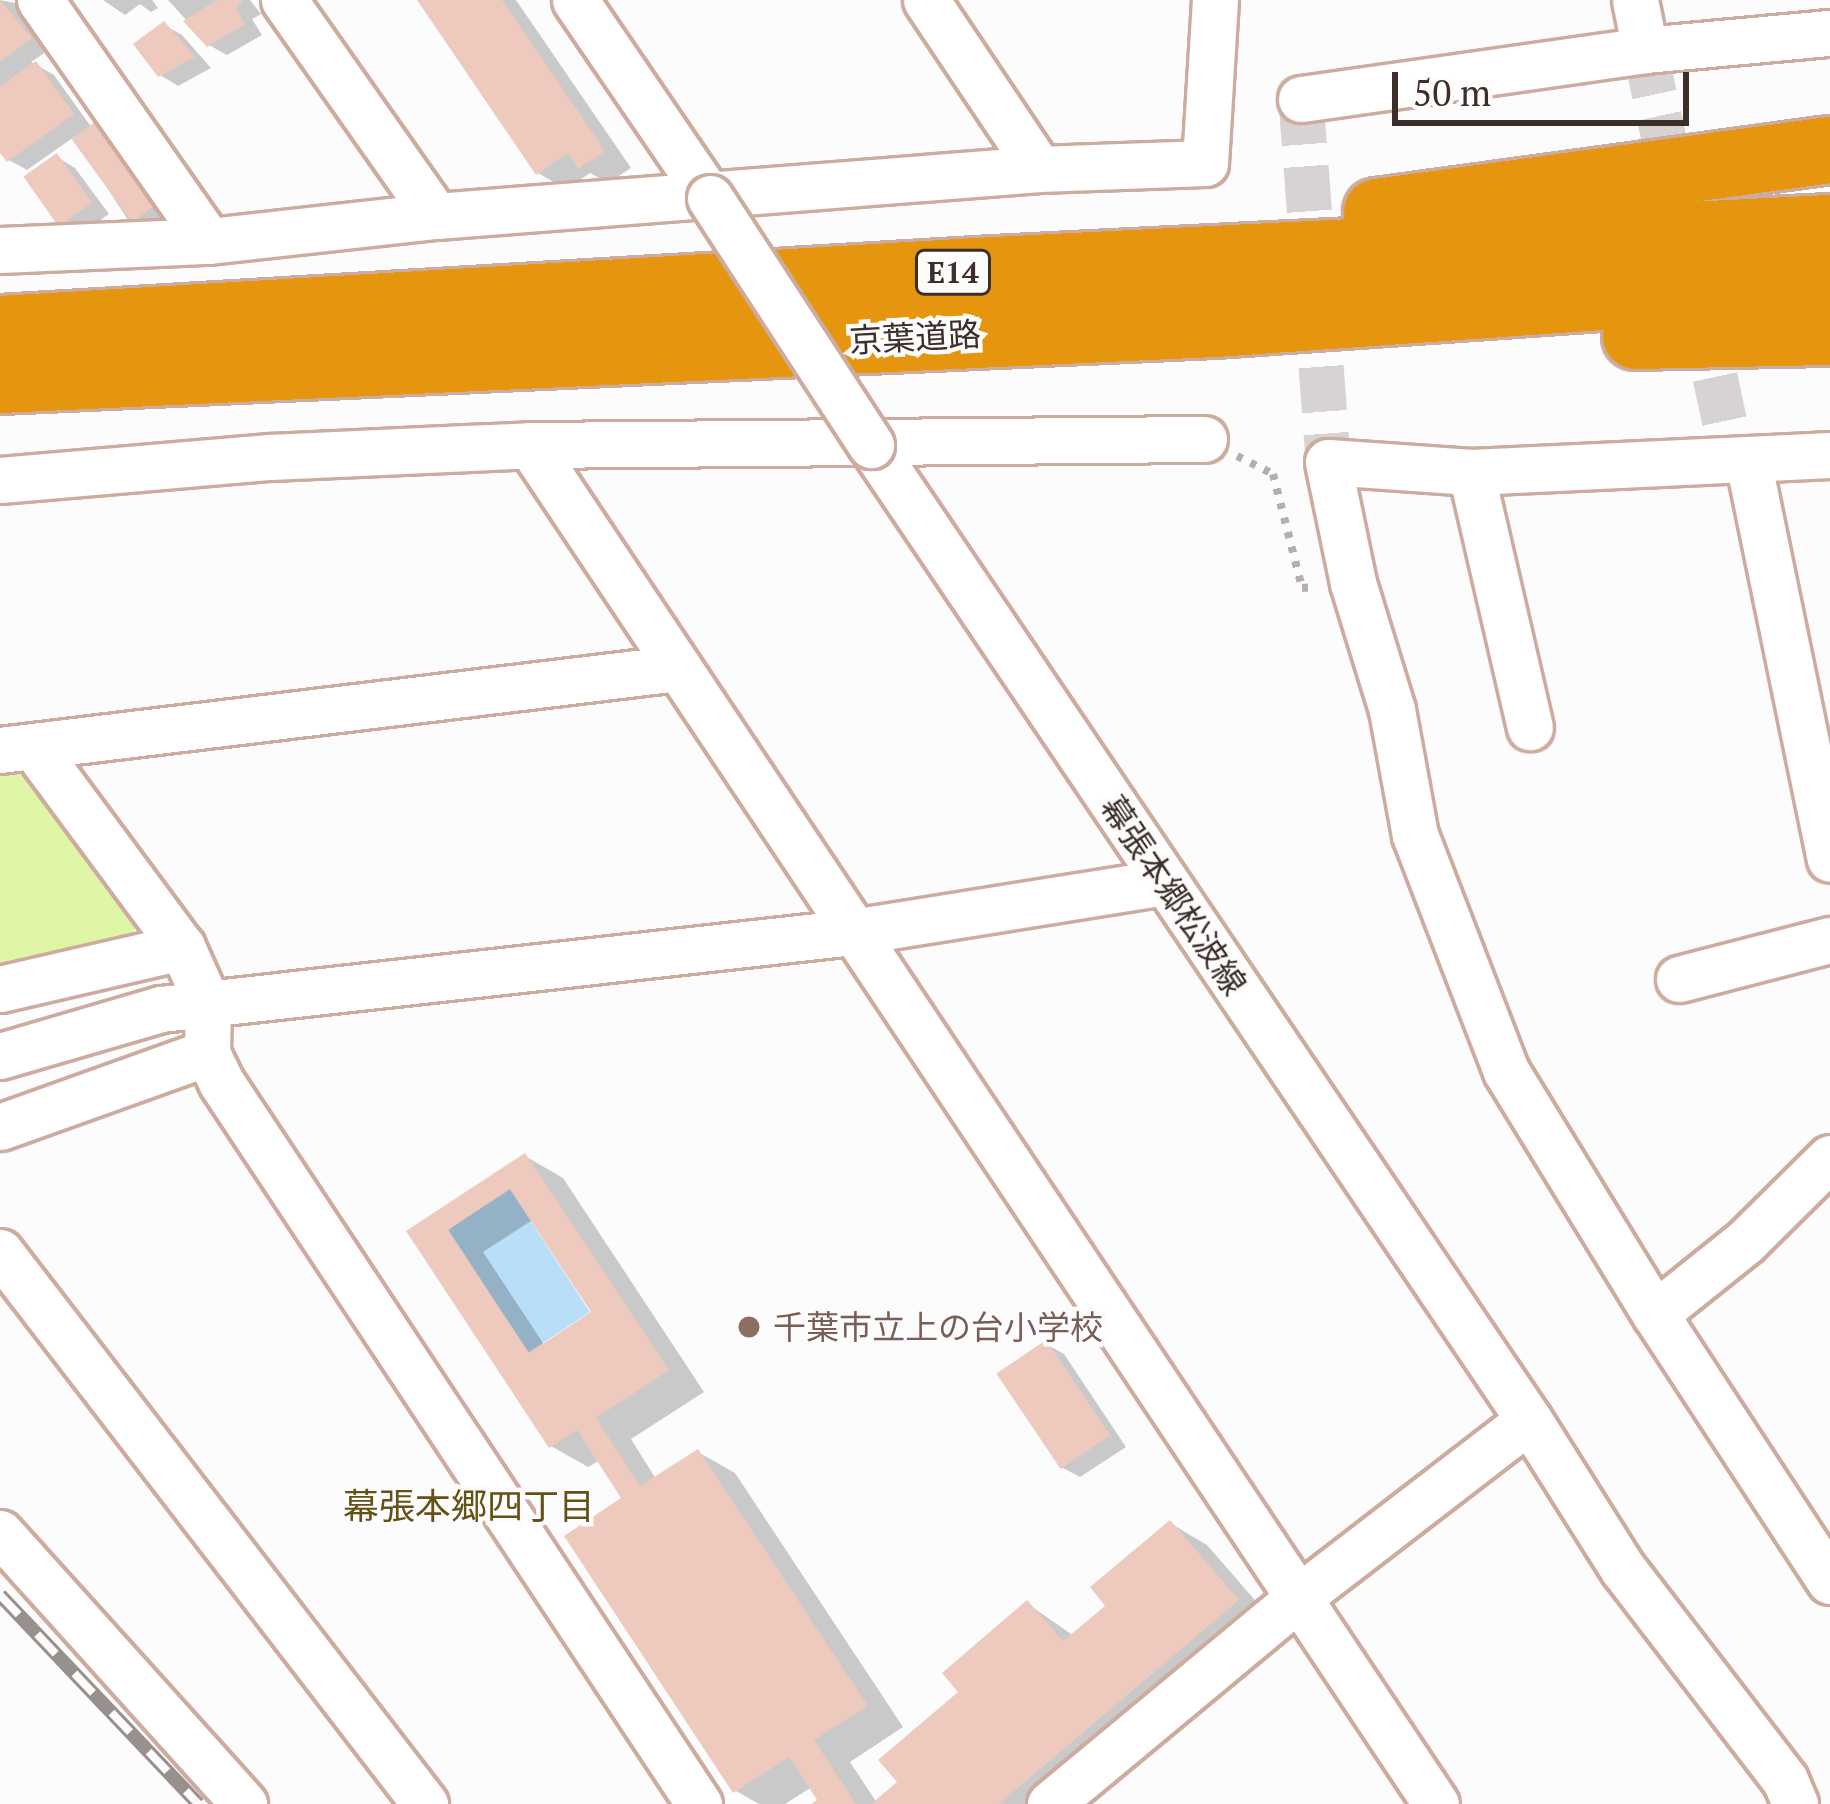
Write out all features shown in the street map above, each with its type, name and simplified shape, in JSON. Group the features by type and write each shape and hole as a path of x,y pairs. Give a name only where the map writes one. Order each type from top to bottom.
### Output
{"highway":[{"path":"994,270 1830,150"},
{"name":"京葉道路","path":"0,380 90,349 994,270 1830,228"},
{"name":"京葉道路","path":"0,329 90,349 1215,324 1830,281"},
{"path":"1215,324 1494,339 1830,332"}],"street":[{"path":"40,0 209,241"},
{"path":"284,0 436,217"},
{"name":"幕張本郷松波線","path":"575,0 1529,1420 1623,1569 1781,1796"},
{"path":"926,0 1039,169"},
{"path":"0,250 209,241 436,217 1039,169 1205,163 1215,0"},
{"path":"1635,0 1646,50"},
{"path":"1300,100 1646,50 1830,33"},
{"path":"0,480 270,457 530,445 1204,439"},
{"path":"530,445 1436,1804"},
{"path":"1830,454 1471,472 1328,462 1352,583 1392,710 1415,835 1506,1071 1654,1314 1830,1580"},
{"path":"1748,460 1821,777 1830,859"},
{"path":"1471,472 1530,727"},
{"path":"17,748 678,668"},
{"path":"17,748 182,947 208,1005 207,1053 220,1082 700,1804"},
{"path":"0,1057 160,1009 853,932 1164,882"},
{"path":"1679,979 1830,940"},
{"path":"0,989 182,947"},
{"path":"0,1126 207,1053"},
{"path":"1654,1314 1746,1241 1830,1157"},
{"path":"0,1252 425,1804"},
{"path":"1052,1803 1299,1597 1529,1420"},
{"path":"0,1533 244,1804"}],"path":[{"path":"1204,439 1273,474 1302,588 1352,583"}],"green space":[{"path":"0,769 35,782 139,915 131,942 0,968"}],"water":[{"path":"510,1189 590,1312 528,1353 448,1229"}],"building":[{"path":"0,0 32,38 0,62"},
{"path":"217,0 243,0 236,8 245,24 207,47 183,21"},
{"path":"417,0 502,0 605,151 578,169 568,153 536,175"},
{"path":"164,21 195,57 158,77 133,44"},
{"path":"36,61 74,114 7,162 0,153 0,86"},
{"path":"99,119 160,202 132,222 71,139"},
{"path":"57,153 92,203 58,226 23,177"},
{"path":"525,1153 669,1370 596,1418 640,1486 698,1449 868,1706 814,1740 856,1804 811,1804 817,1800 789,1757 733,1793 564,1536 621,1498 577,1430 549,1448 406,1231","holes":["510,1189 591,1312 529,1353 448,1230"]},
{"path":"1046,1340 1110,1435 1061,1469 996,1374"},
{"path":"1170,1520 1239,1600 999,1804 871,1804 897,1782 878,1760 958,1692 942,1673 1027,1600 1063,1641 1105,1606 1090,1587"}],"tunnel":[{"path":"1645,50 1677,199"},
{"path":"1301,99 1328,462"},
{"path":"1701,311 1733,460"}],"railway":[{"path":"0,1595 198,1804"}],"place":[{"name":"千葉市立上の台小学校","path":"749,1327"}],"district":[{"name":"幕張本郷四丁目","path":"469,1506"}]}
